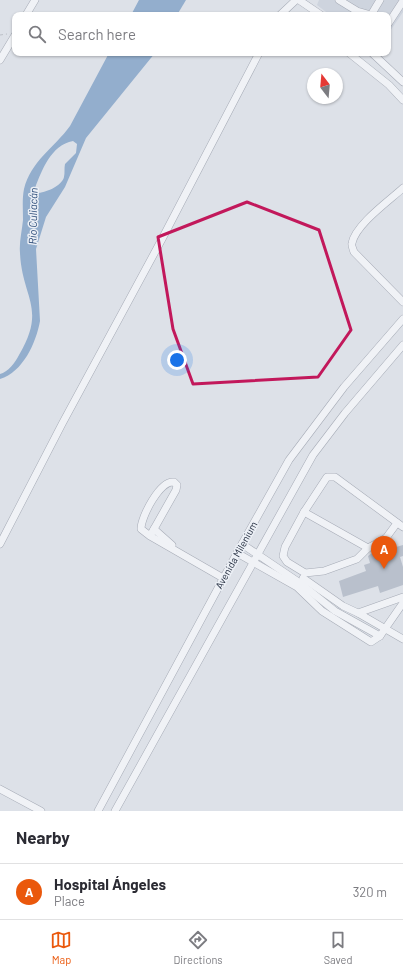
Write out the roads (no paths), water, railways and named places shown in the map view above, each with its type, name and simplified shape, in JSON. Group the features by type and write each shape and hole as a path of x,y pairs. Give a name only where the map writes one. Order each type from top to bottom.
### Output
{"street":[{"path":"28,12 35,0"},
{"path":"283,12 296,0"},
{"path":"299,0 317,12"},
{"path":"340,0 360,12"},
{"path":"373,12 380,0"},
{"path":"391,20 403,2"},
{"path":"0,60 12,40"},
{"path":"0,544 257,56"},
{"path":"354,56 389,85 403,100"},
{"path":"375,56 403,82"},
{"path":"403,188 365,222 351,244 354,252 403,302"},
{"name":"Avenida Milenium","path":"98,811 269,495 302,442 344,387 403,319"},
{"name":"Avenida Milenium","path":"115,811 257,553 313,455 345,413 403,345"},
{"path":"237,553 301,580 316,573 344,565 357,559 368,548 386,538 400,525 335,477 330,476 324,480 285,547 283,556 301,580 335,611 380,636 403,603"},
{"path":"150,536 177,488 176,484 172,481 159,490 142,522 141,528 150,536 223,578"},
{"path":"304,512 368,548"},
{"path":"154,529 181,554"},
{"path":"242,544 343,606 403,639"},
{"path":"358,613 403,597"},
{"path":"0,789 41,811"}],"water":[{"path":"139,0 186,0 179,12 133,12"},
{"name":"Río Culiacán","path":"107,56 153,56 86,138 65,187 46,217 36,249 40,321 38,330 32,347 22,363 15,370 0,379 0,374 8,369 17,358 27,339 31,326 31,303 22,268 20,253 24,189 27,179 37,163 70,126","holes":["73,141 77,144 76,153 65,164 63,180 57,186 44,192 37,193 35,188 44,166 53,153 65,143"]}],"place":[{"name":"Hospital Ángeles","path":"384,569"}]}
